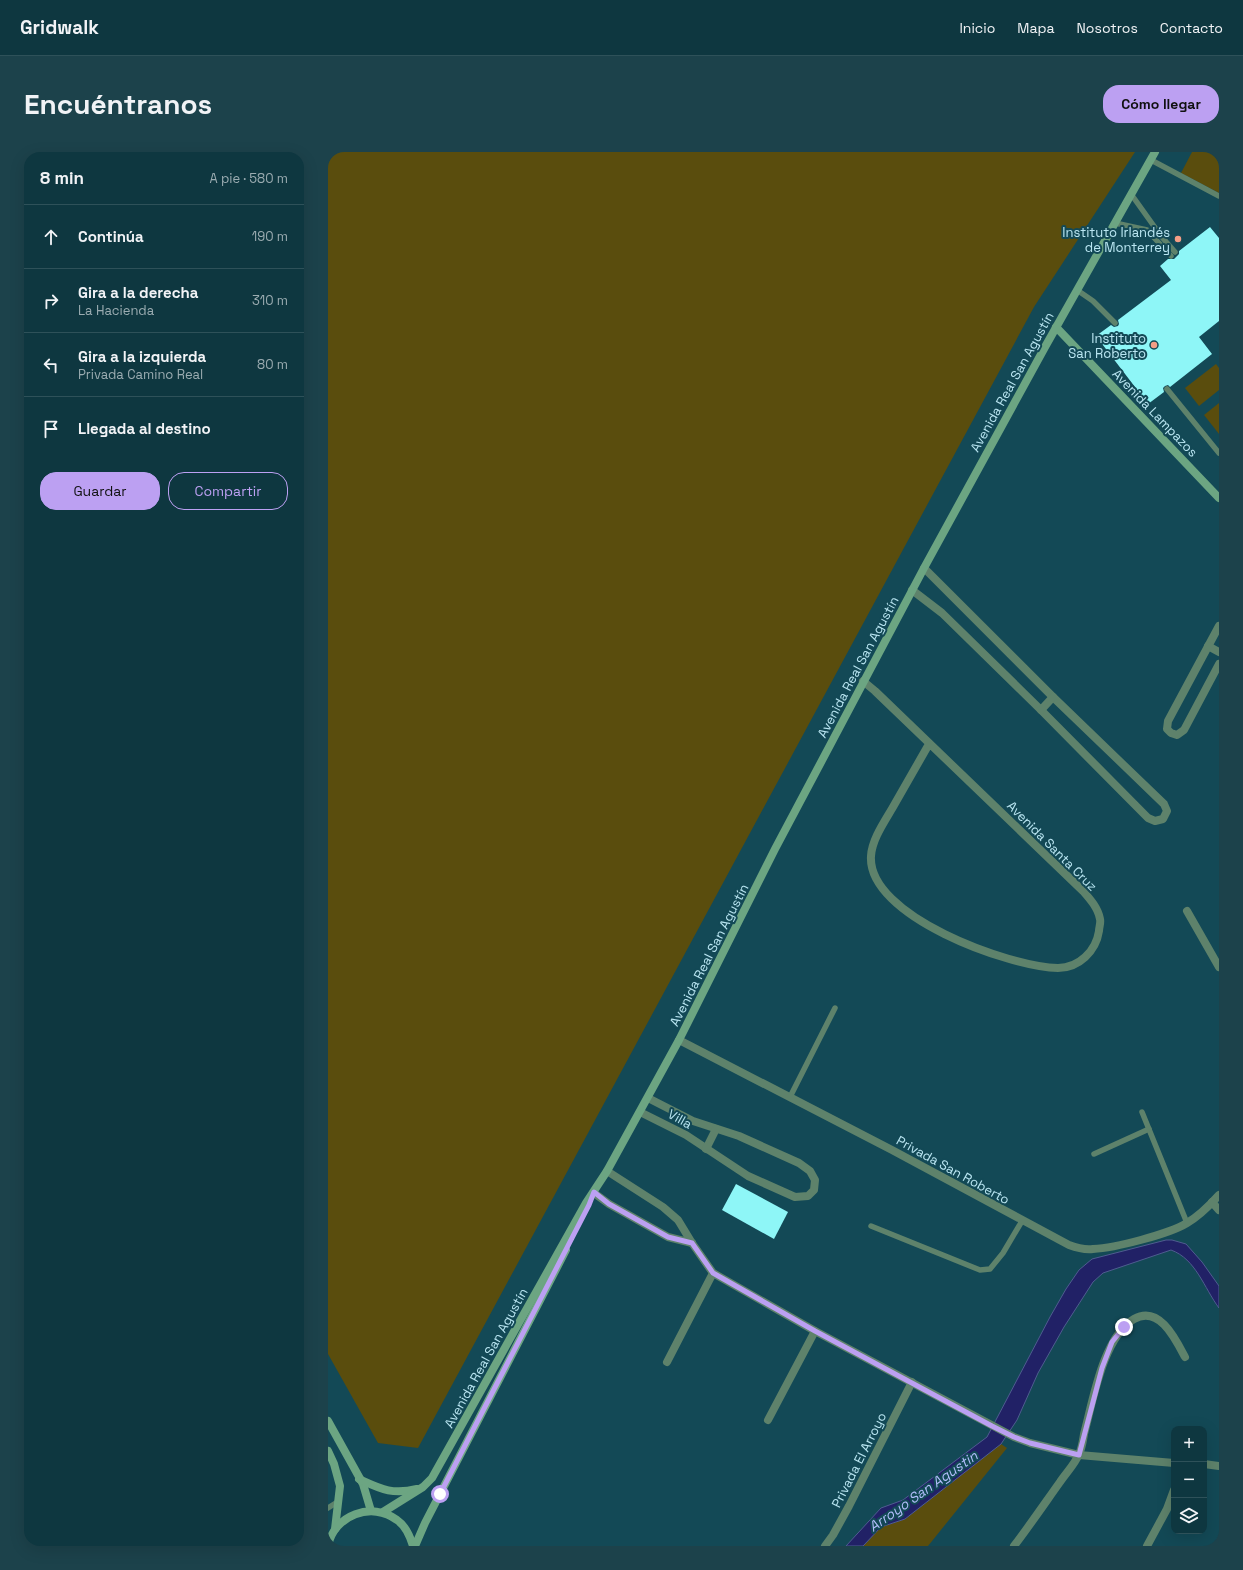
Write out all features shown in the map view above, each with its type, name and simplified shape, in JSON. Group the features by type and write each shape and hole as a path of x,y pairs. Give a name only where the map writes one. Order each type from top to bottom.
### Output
{"main road":[{"name":"Avenida Real San Agustín","path":"414,1546 593,1195 679,1040 775,849 863,681 1056,327 1155,152"},
{"name":"Avenida Lampazos","path":"1056,327 1219,498"},
{"name":"Avenida Real San Agustín","path":"383,1512 423,1487 432,1478 586,1203 593,1195"},
{"path":"328,1421 363,1484 371,1511"},
{"path":"328,1451 334,1464 340,1486 335,1529 328,1546"},
{"path":"359,1479 393,1492 405,1492 423,1487"},
{"path":"335,1529 342,1522 360,1512 383,1512 397,1520 408,1532 414,1546"}],"street":[{"path":"912,590 942,613 1148,818 1155,821 1163,819 1167,811 1164,804 1053,697 924,568"},
{"path":"1219,626 1168,721 1168,729 1171,733 1177,735 1184,730 1219,664"},
{"path":"1208,646 1219,652"},
{"name":"Avenida Santa Cruz","path":"863,681 930,744 1083,891 1095,906 1101,920 1097,941 1089,954 1076,964 1060,968 1040,966 983,951 936,931 897,905 879,886 872,873 871,855 877,836 930,744"},
{"path":"1041,710 1053,697"},
{"path":"1187,911 1219,967"},
{"name":"Privada San Roberto","path":"679,1040 892,1150 1069,1245 1092,1249 1154,1236 1187,1223 1219,1195"},
{"name":"Villa","path":"640,1112 667,1125 748,1176 795,1197 808,1196 814,1190 815,1180 810,1171 799,1163 739,1136 716,1129 674,1112 648,1098"},
{"path":"667,1125 674,1112"},
{"path":"706,1149 716,1129"},
{"path":"607,1171 663,1207 678,1220 713,1273 815,1331 1014,1437 1030,1443 1079,1455 1171,1463"},
{"path":"593,1195 668,1237 692,1243"},
{"path":"1212,1202 1219,1210"},
{"path":"667,1362 713,1273"},
{"path":"1014,1546 1079,1455 1102,1368 1112,1342 1124,1327 1139,1316 1153,1316 1164,1324 1174,1337 1185,1357"},
{"path":"768,1420 815,1331"},
{"name":"Privada El Arroyo","path":"824,1546 833,1535 849,1506 912,1382"},
{"path":"1207,1464 1219,1466"},
{"path":"1147,1546 1167,1509 1171,1498"}],"lane":[{"path":"1151,160 1219,196"},
{"path":"1115,223 1147,230 1173,254 1131,194"},
{"path":"1077,290 1093,301 1115,322"},
{"path":"1167,389 1219,452"},
{"path":"790,1097 835,1008"},
{"path":"1142,1112 1187,1223"},
{"path":"1094,1154 1149,1129"},
{"path":"871,1226 980,1270 990,1269 1003,1253 1022,1221"},
{"path":"328,1508 339,1501"}],"shaded area":[{"path":"328,152 1135,152 1034,307 418,1448 378,1443 328,1354"},
{"path":"1192,152 1219,152 1219,193 1181,173"},
{"path":"1216,364 1219,368 1219,390 1199,406 1185,388"},
{"path":"1219,403 1219,434 1204,415"},
{"path":"1001,1444 1007,1448 928,1546 863,1546 881,1527 905,1519"}],"water":[{"name":"Arroyo San Agustin","path":"1166,1240 1186,1244 1202,1262 1219,1286 1219,1308 1193,1267 1180,1254 1171,1250 1103,1273 1093,1282 1064,1327 1038,1373 1017,1420 1001,1444 905,1519 881,1527 863,1546 846,1546 881,1508 903,1500 987,1437 1050,1317 1079,1270 1092,1259"}],"building":[{"name":"Instituto San Roberto","path":"1210,227 1219,238 1219,321 1199,337 1212,354 1170,387 1168,385 1165,386 1163,388 1164,392 1148,404 1096,336 1111,325 1114,327 1118,326 1118,320 1171,280 1160,266 1168,259 1174,259 1179,254 1179,251"},
{"path":"736,1184 788,1212 774,1239 722,1210"}],"place":[{"name":"Instituto Irlandés de Monterrey","path":"1178,239"},
{"name":"Instituto San Roberto","path":"1154,345"}],"route":[{"path":"440,1494 591,1202 594,1192 609,1204 668,1237 692,1243 713,1273 815,1331 992,1426 1030,1443 1079,1455 1108,1350 1112,1342 1124,1327"}]}
